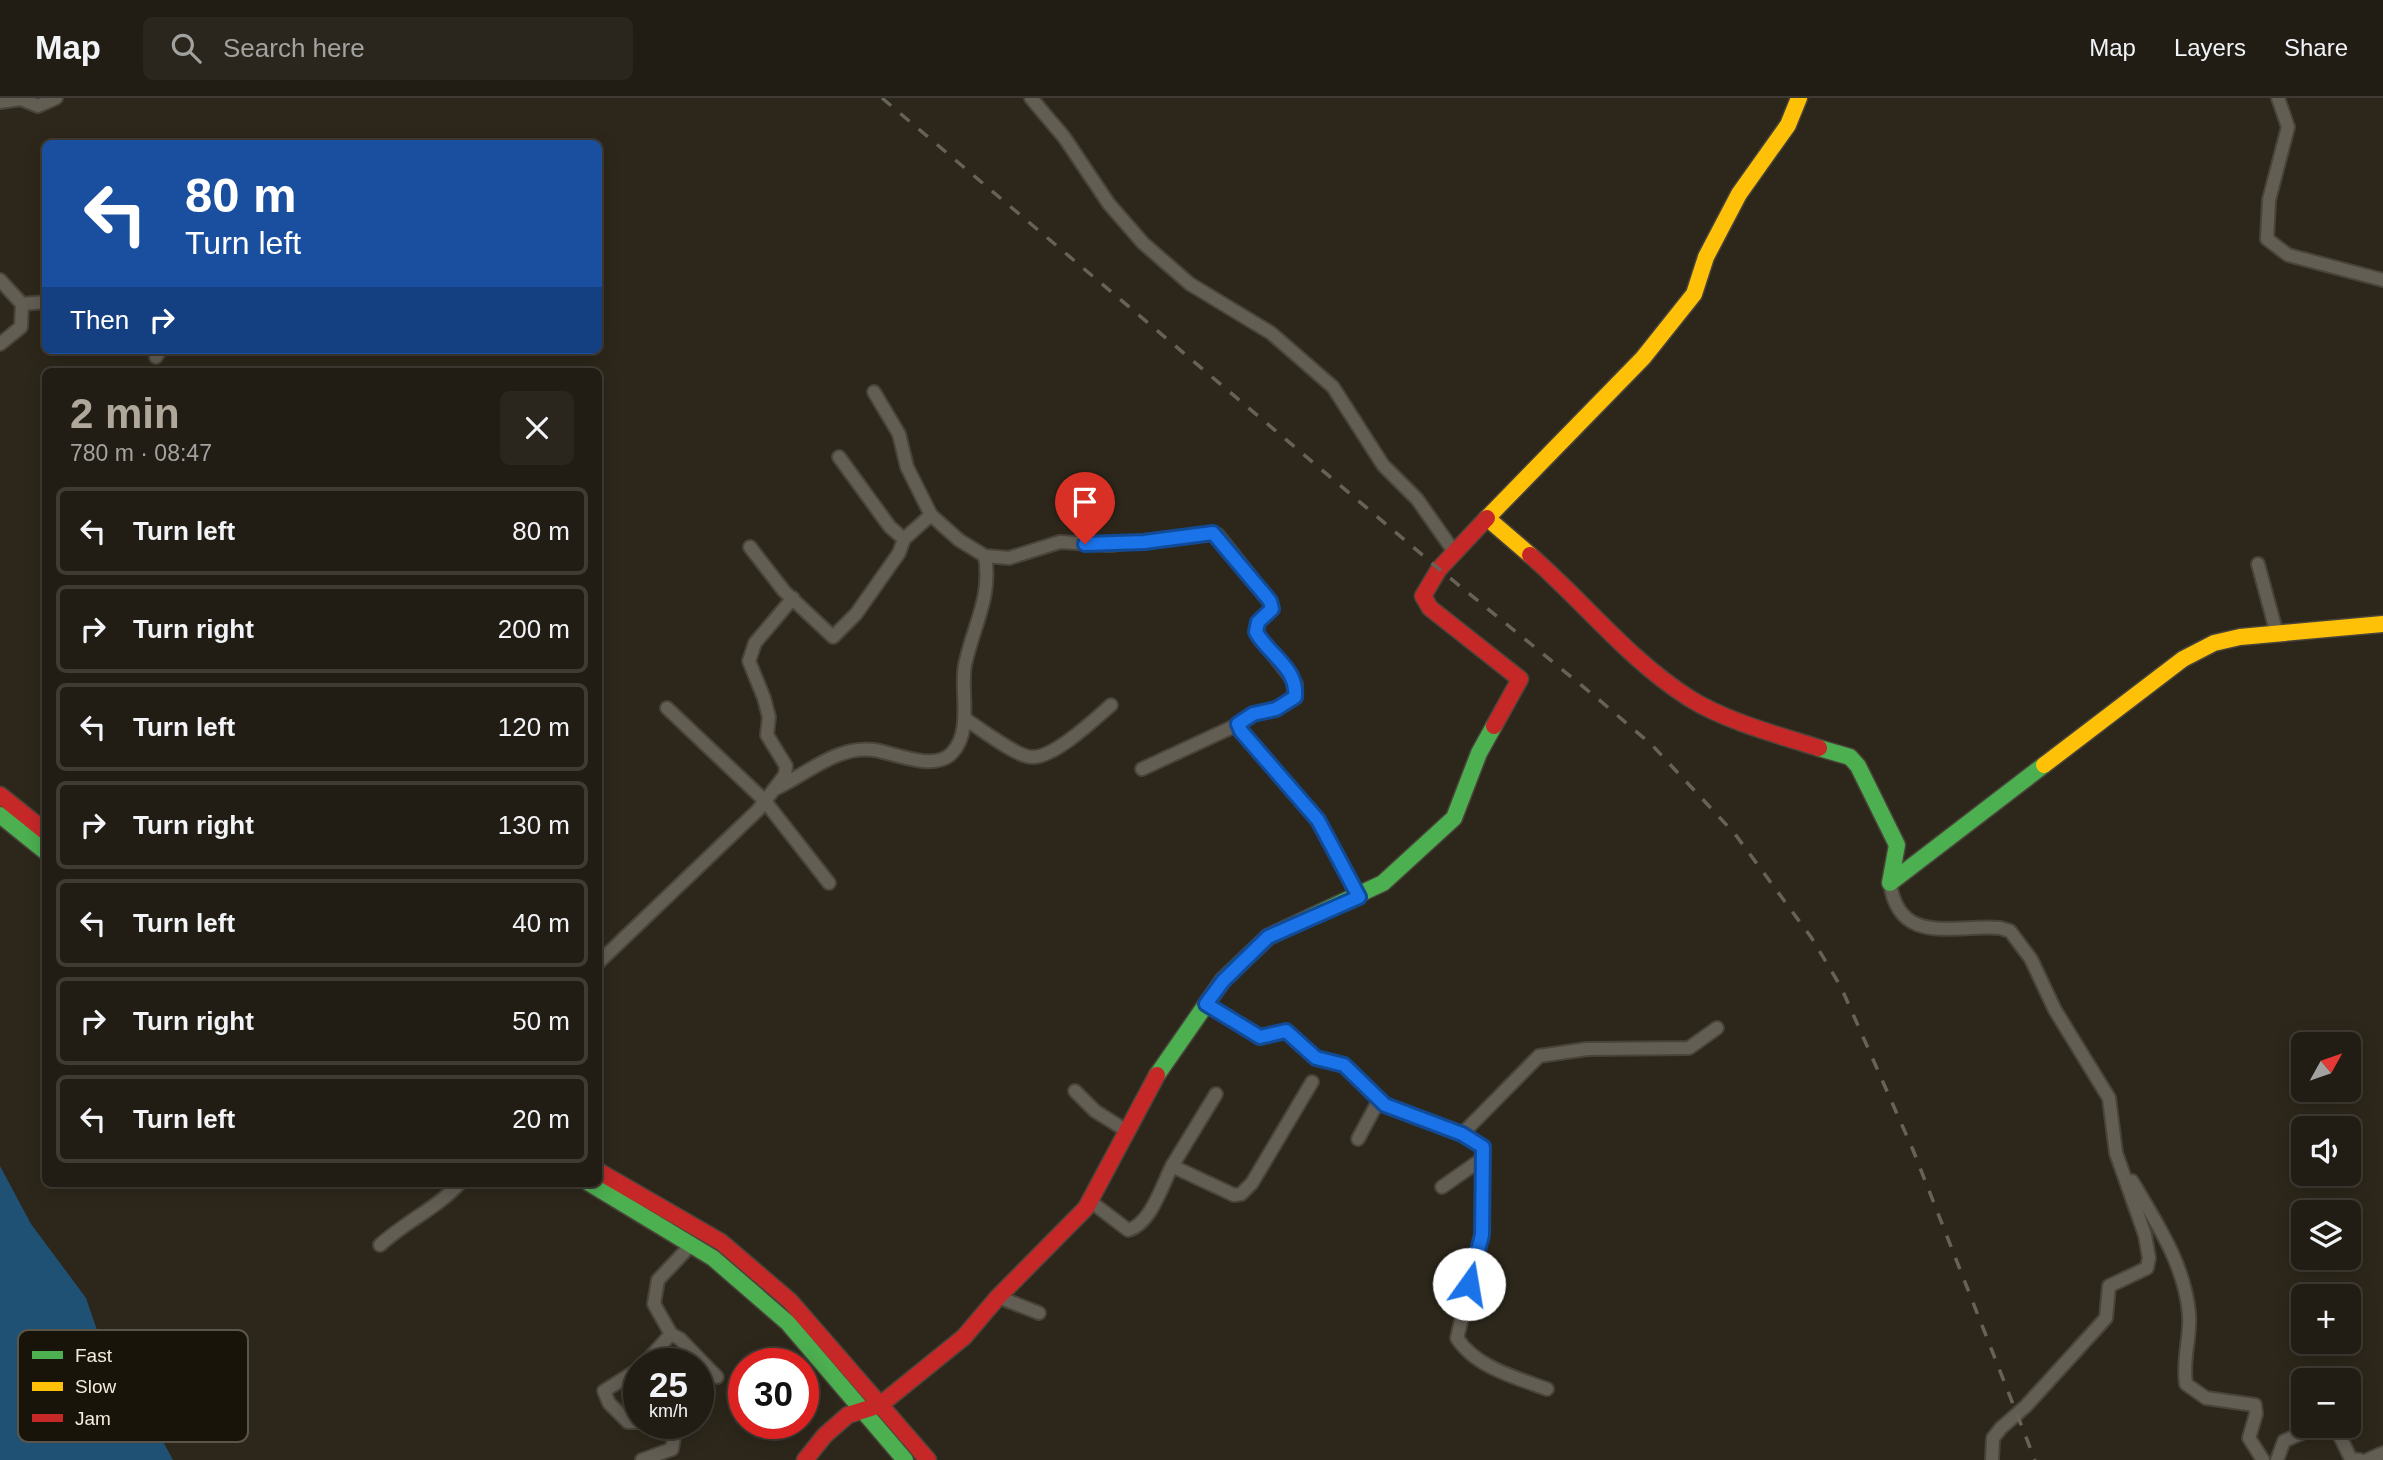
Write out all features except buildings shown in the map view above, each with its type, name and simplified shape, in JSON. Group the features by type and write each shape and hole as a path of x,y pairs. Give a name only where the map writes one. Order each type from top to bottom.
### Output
{"main road":[{"path":"805,1460 825,1435 848,1415 880,1405 964,1337 998,1297 1090,1201 1165,1060 1223,981 1268,937 1359,897 1383,883 1454,818 1479,753 1520,679 1425,601 1423,596 1429,582 1487,518 1643,358 1693,295 1706,257 1739,194 1751,173 1788,125 1800,98"},
{"path":"1487,518 1590,609 1646,666 1691,699 1770,733 1850,757 1858,766 1897,845 1890,883"},
{"path":"1890,883 2183,659 2214,643 2240,636 2383,624"},
{"path":"0,795 42,829"},
{"path":"0,815 42,849"},
{"path":"602,1173 721,1242 790,1301 928,1460"},
{"path":"596,1187 713,1258 788,1323 905,1460"}],"street":[{"path":"0,102 21,99 37,106 56,98"},
{"path":"1031,98 1064,137 1110,204 1143,243 1190,284 1271,332 1333,387 1383,465 1417,499 1455,553"},
{"path":"2278,98 2288,127 2269,201 2267,239 2288,256 2383,280"},
{"path":"0,280 22,304 21,327 0,344"},
{"path":"22,304 42,302"},
{"path":"874,392 899,434 907,467 931,515 959,540 985,556 1009,558 1060,542 1110,545 1209,533 1218,535 1270,601 1272,609 1258,622 1256,632 1296,684 1295,697 1276,709 1253,714 1238,724 1142,769"},
{"path":"839,457 890,527 904,539"},
{"path":"750,547 793,598 833,637 856,614 899,552 904,539 931,515"},
{"path":"767,796 827,759 850,750 873,750 900,757 943,759 953,753 965,719 965,667 989,581 985,556"},
{"path":"2258,564 2277,634"},
{"path":"602,959 758,810 785,775 786,766 767,735 769,717 749,661 755,643 793,598"},
{"path":"965,719 1018,752 1033,757 1048,752 1078,733 1111,705"},
{"path":"667,708 767,796 829,883"},
{"path":"1238,724 1241,731 1318,820 1359,897"},
{"path":"1890,883 1892,896 1900,911 1920,927 1937,930 2000,928 2010,932 2018,940 2031,959 2054,1010 2109,1098 2118,1159 2145,1235 2149,1264 2147,1268 2109,1286 2106,1318 2026,1406 2001,1428 1993,1438 1992,1460"},
{"path":"1206,1004 1260,1037 1286,1031 1316,1058 1344,1065 1379,1100 1412,1117 1462,1134 1483,1147 1482,1235 1457,1338 1464,1350 1503,1372 1547,1389"},
{"path":"1462,1134 1539,1056 1587,1049 1689,1048 1717,1028"},
{"path":"1172,1166 1234,1195 1241,1194 1252,1183 1312,1082"},
{"path":"1076,1091 1095,1111 1127,1131"},
{"path":"1090,1201 1116,1223 1128,1230 1136,1228 1148,1213 1172,1166 1216,1094"},
{"path":"1359,1139 1379,1100"},
{"path":"1442,1187 1482,1159"},
{"path":"2118,1159 2179,1269 2189,1316 2183,1368 2186,1384 2206,1398 2255,1405 2256,1414 2249,1438 2263,1460"},
{"path":"380,1245 402,1226 446,1198 456,1187"},
{"path":"691,1245 658,1280 653,1294 654,1304 671,1334 680,1339 717,1377"},
{"path":"998,1297 1039,1313"},
{"path":"658,1348 671,1334"},
{"path":"623,1379 604,1391 609,1403 623,1417"},
{"path":"2277,1460 2284,1441 2291,1438"},
{"path":"2341,1438 2351,1459 2360,1460"},
{"path":"642,1460 672,1449 674,1439"},
{"path":"2367,1460 2383,1453"}],"water":[{"path":"0,1166 31,1224 86,1298 97,1330 18,1330 18,1442 163,1442 173,1460 0,1460"}],"railway":[{"path":"882,98 1439,569 1652,745 1735,834 1811,937 1841,987 1913,1150 2035,1460"}],"traffic: fast":[{"path":"1157,1075 1223,980 1268,937 1383,883 1454,818 1479,753 1494,726"},
{"path":"1819,748 1850,757 1858,766 1897,845 1890,883 2044,765"},
{"path":"0,815 42,849"},
{"path":"596,1187 713,1258 788,1323 905,1460"}],"traffic: slow":[{"path":"1530,555 1487,518 1643,358 1694,294 1706,257 1739,194 1788,125 1799,98"},
{"path":"2044,765 2183,659 2214,643 2240,637 2383,624"}],"traffic: jam":[{"path":"1487,518 1439,569 1423,596 1430,608 1520,679 1494,726"},
{"path":"1530,555 1646,666 1689,698 1735,720 1819,748"},
{"path":"0,795 42,829"},
{"path":"805,1460 825,1435 848,1415 880,1405 964,1337 998,1297 1086,1208 1157,1075"},
{"path":"602,1173 721,1242 790,1301 928,1460"}],"route":[{"path":"1085,544 1110,545 1213,533 1218,535 1270,601 1272,609 1258,622 1256,632 1292,675 1296,684 1295,697 1276,709 1253,714 1238,724 1241,731 1318,820 1359,897 1268,937 1223,981 1206,1004 1260,1037 1286,1031 1316,1058 1344,1065 1364,1088 1385,1105 1462,1134 1483,1147 1482,1235 1469,1284"}]}
